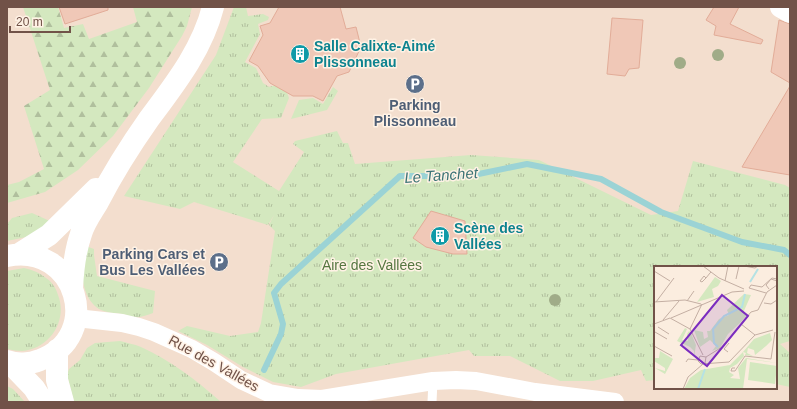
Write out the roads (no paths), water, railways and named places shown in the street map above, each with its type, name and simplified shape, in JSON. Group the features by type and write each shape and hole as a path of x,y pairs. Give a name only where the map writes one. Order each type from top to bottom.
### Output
{"main road":[{"path":"72,288 74,265 81,232 114,171 191,59 206,30 213,7"},
{"path":"781,7 790,12"},
{"path":"13,255 49,235 68,218 114,171"},
{"path":"8,362 22,364 47,358 58,350 66,341 76,318 76,303 72,288 64,274 51,262 36,256 13,255"},
{"path":"58,350 57,380 63,402"},
{"path":"8,362 34,388 43,402"}],"street":[{"name":"Rue des Vallées","path":"76,318 122,323 154,332 192,349 241,380 269,393 298,398 339,399 433,381 456,380 476,381 535,392 615,402"}],"lane":[{"path":"432,402 433,381"}],"waterway":[{"name":"Le Tanchet","path":"264,370 281,334 283,324 274,293 281,284 400,176 469,176 527,164 601,179 661,212 742,242 784,250 790,255"}],"place":[{"name":"Salle Calixte-Aimé Plissonneau","path":"300,54"},
{"name":"Parking Plissonneau","path":"415,84"},
{"name":"Scène des Vallées","path":"440,236"},
{"name":"Parking Cars et Bus Les Vallées","path":"219,262"}],"park label":[{"name":"Aire des Vallées","path":"372,265"}]}
